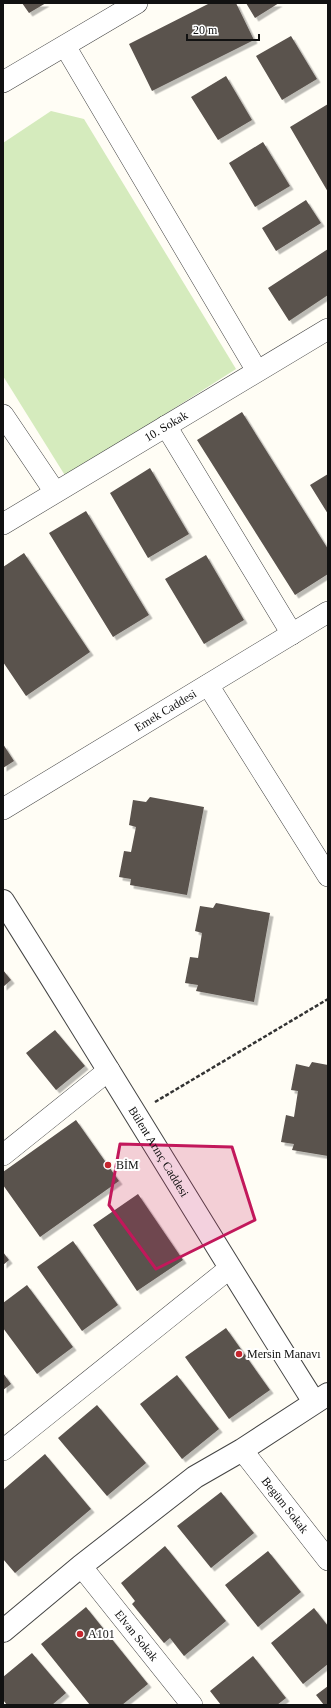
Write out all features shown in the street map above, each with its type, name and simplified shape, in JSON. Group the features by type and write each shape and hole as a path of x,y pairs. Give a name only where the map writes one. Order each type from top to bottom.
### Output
{"street":[{"path":"3,82 137,3"},
{"path":"65,46 257,371"},
{"name":"10. Sokak","path":"3,524 328,329"},
{"path":"3,415 55,492"},
{"path":"166,426 292,634"},
{"name":"Emek Caddesi","path":"3,809 328,612"},
{"path":"208,685 328,876"},
{"name":"Bülent Arınç Caddesi","path":"3,901 136,1113 230,1268 321,1398"},
{"path":"3,1155 109,1070"},
{"path":"3,1450 230,1268"},
{"path":"3,1631 81,1566 194,1477 242,1450 321,1398"},
{"name":"Begüm Sokak","path":"242,1450 328,1560"},
{"name":"Elvan Sokak","path":"81,1566 192,1705"}],"path":[{"path":"136,1113 328,999"}],"highlighted area":[{"path":"120,1144 232,1147 255,1220 156,1269 109,1205"}],"green space":[{"path":"51,111 84,119 236,369 66,477 3,376 3,143"}],"building":[{"path":"22,3 46,3 29,13"},
{"path":"210,3 236,3 254,40 152,91 129,44"},
{"path":"246,3 279,3 255,18"},
{"path":"291,36 317,79 282,100 256,56"},
{"path":"226,76 252,120 218,140 191,97"},
{"path":"328,104 328,192 290,127"},
{"path":"263,142 290,186 255,207 229,163"},
{"path":"306,200 321,223 276,251 262,228"},
{"path":"328,249 328,295 289,321 268,288"},
{"path":"242,412 328,549 328,574 295,595 197,440"},
{"path":"150,468 189,534 148,558 110,493"},
{"path":"328,474 328,514 310,485"},
{"path":"86,511 149,615 113,637 49,533"},
{"path":"24,553 90,652 26,696 3,662 3,567"},
{"path":"206,555 244,620 204,644 165,579"},
{"path":"3,744 14,761 3,768"},
{"path":"150,797 204,807 187,895 130,885 131,879 119,877 124,851 131,852 136,827 129,825 133,800 146,802"},
{"path":"216,903 270,913 254,1002 196,991 198,985 185,983 190,957 198,958 202,933 195,931 200,906 213,908"},
{"path":"3,970 11,980 3,987"},
{"path":"55,1030 85,1066 56,1090 26,1053"},
{"path":"312,1062 328,1065 328,1156 292,1150 294,1144 281,1142 286,1115 294,1117 298,1091 291,1090 296,1064 309,1067"},
{"path":"76,1120 119,1181 40,1237 3,1185 3,1172"},
{"path":"138,1194 183,1260 137,1291 93,1225"},
{"path":"73,1241 118,1305 82,1331 37,1267"},
{"path":"3,1252 9,1260 3,1265"},
{"path":"27,1285 73,1347 37,1374 3,1328 3,1303"},
{"path":"226,1328 270,1390 229,1419 185,1357"},
{"path":"3,1373 11,1384 3,1390"},
{"path":"177,1375 219,1429 182,1459 140,1404"},
{"path":"97,1405 146,1463 107,1496 58,1438"},
{"path":"45,1454 91,1509 15,1573 3,1559 3,1490"},
{"path":"221,1492 254,1533 211,1568 177,1526"},
{"path":"165,1546 226,1621 184,1656 170,1638 164,1643 132,1604 135,1601 121,1583"},
{"path":"268,1551 301,1592 258,1627 225,1585"},
{"path":"86,1607 148,1684 122,1705 90,1705 41,1644"},
{"path":"314,1608 328,1626 328,1664 303,1684 271,1643"},
{"path":"32,1653 66,1693 52,1705 7,1705 3,1700 3,1677"},
{"path":"253,1656 286,1698 277,1705 221,1705 210,1691"},
{"path":"328,1686 328,1705 324,1705 316,1695"}],"place":[{"name":"BİM","path":"108,1165"},
{"name":"Mersin Manavı","path":"239,1354"},
{"name":"A101","path":"80,1634"}]}
